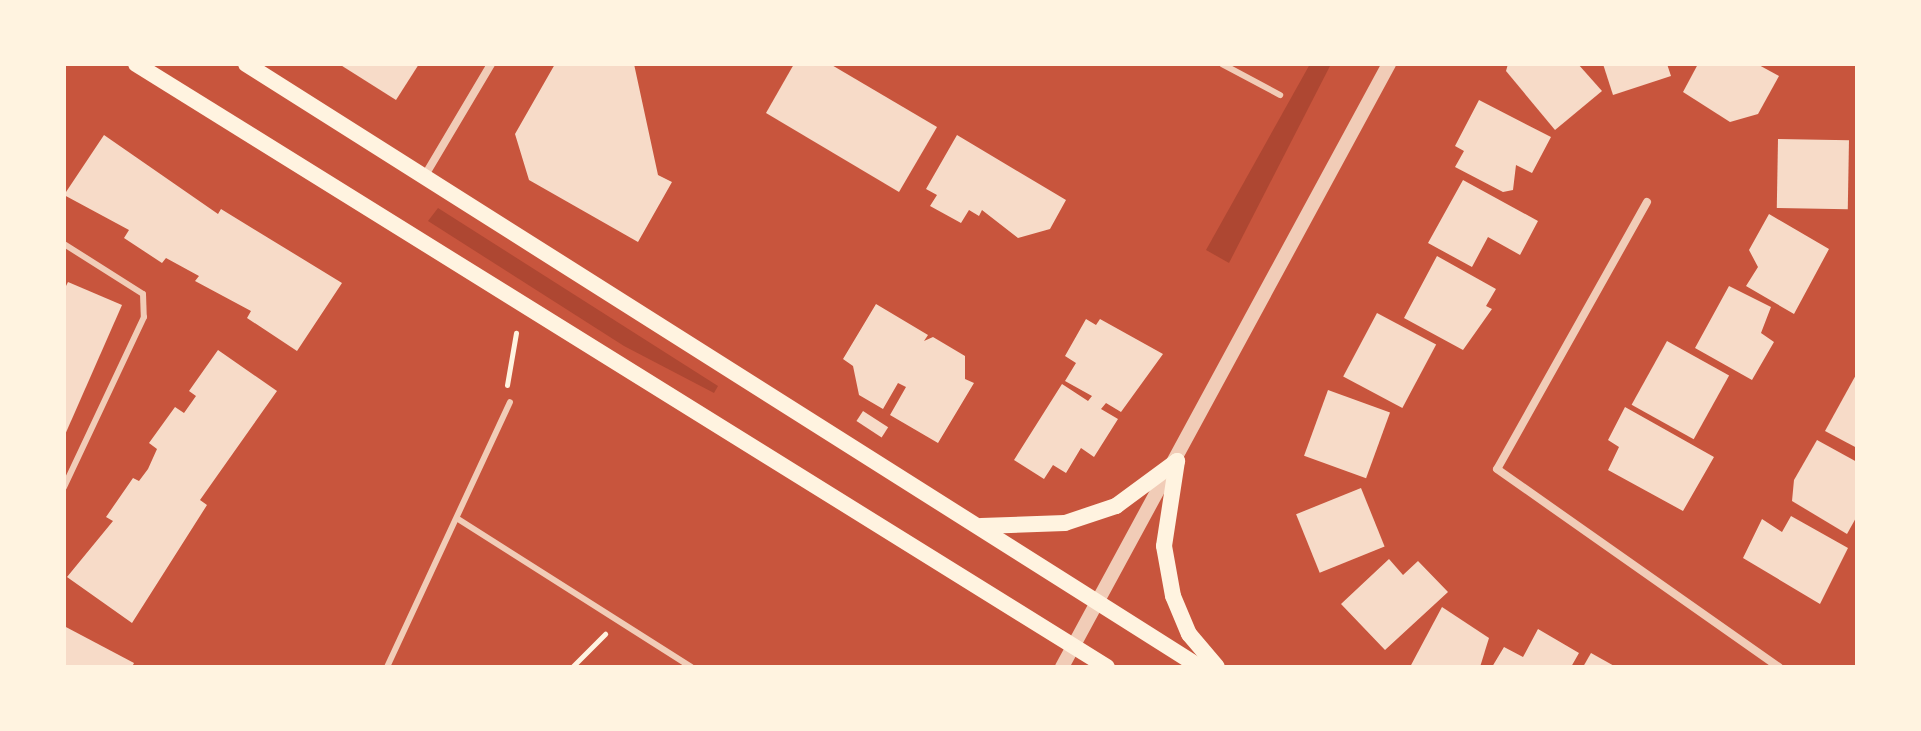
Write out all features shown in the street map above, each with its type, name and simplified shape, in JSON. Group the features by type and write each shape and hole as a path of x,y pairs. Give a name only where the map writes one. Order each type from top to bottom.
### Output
{"main road":[{"path":"136,64 1107,667"},
{"path":"246,64 1200,667"},
{"path":"977,525 1065,523 1116,506 1177,461"},
{"path":"1177,461 1164,546 1173,596 1189,634 1217,667"}],"street":[{"path":"423,178 491,64"},
{"path":"1062,667 1177,461 1389,64"},
{"path":"1647,202 1497,469 1779,667"}],"lane":[{"path":"1222,64 1280,95"},
{"path":"64,244 143,294 144,317 64,487"},
{"path":"387,667 510,402"},
{"path":"458,519 691,667"}],"path":[{"path":"510,402 516,333"},
{"path":"572,667 618,621"}],"shaded area":[{"path":"1310,64 1331,64 1229,263 1206,250"},
{"path":"438,208 718,386 714,393 624,346 428,221"}],"building":[{"path":"339,64 419,64 396,100"},
{"path":"555,64 634,64 658,175 672,182 638,242 529,180 515,134"},
{"path":"794,64 830,64 937,127 899,192 766,113"},
{"path":"1508,64 1578,64 1602,91 1555,130 1506,71"},
{"path":"1603,64 1667,64 1671,76 1613,95"},
{"path":"1698,64 1757,64 1779,76 1758,114 1730,122 1683,92"},
{"path":"1479,100 1551,137 1532,173 1516,165 1513,190 1503,192 1455,167 1464,151 1455,146"},
{"path":"104,135 218,214 221,209 342,283 297,351 247,318 251,311 195,281 199,276 166,258 162,263 124,238 129,230 64,195"},
{"path":"957,135 1066,200 1050,229 1018,238 982,210 979,216 969,210 961,223 930,206 937,195 926,189"},
{"path":"1778,139 1849,140 1848,209 1777,208"},
{"path":"1463,180 1538,221 1520,255 1488,237 1472,267 1428,243"},
{"path":"1769,214 1829,249 1794,314 1746,286 1758,267 1749,250"},
{"path":"1437,256 1496,289 1486,306 1492,309 1463,350 1404,318"},
{"path":"68,282 122,305 64,437 64,290"},
{"path":"1729,286 1771,307 1761,333 1774,342 1752,380 1695,348"},
{"path":"876,304 928,335 924,341 933,337 965,356 965,379 974,383 938,443 890,415 906,387 898,383 883,409 859,395 853,366 843,359"},
{"path":"1377,313 1436,344 1402,408 1343,377"},
{"path":"1086,319 1096,325 1100,319 1163,354 1121,412 1106,403 1101,409 1118,419 1094,457 1081,448 1066,473 1053,465 1044,479 1014,460 1062,384 1088,401 1092,396 1065,381 1076,363 1065,356"},
{"path":"1667,341 1729,375 1694,439 1632,405"},
{"path":"218,350 277,391 200,500 207,505 132,623 67,577 113,521 106,517 133,478 139,481 148,469 157,449 149,443 175,407 184,413 196,396 189,391"},
{"path":"1857,373 1857,448 1825,431"},
{"path":"1328,390 1390,413 1366,478 1304,456"},
{"path":"1625,407 1714,457 1683,511 1608,470 1619,447 1608,440"},
{"path":"863,411 888,427 882,437 856,421"},
{"path":"1817,440 1857,462 1857,516 1847,534 1792,501 1794,480"},
{"path":"1361,488 1385,546 1320,573 1296,514"},
{"path":"1791,516 1848,548 1820,604 1743,558 1762,519 1782,532"},
{"path":"1389,559 1403,575 1418,561 1448,592 1385,650 1341,604"},
{"path":"1442,607 1489,638 1480,667 1410,667"},
{"path":"64,626 134,663 132,667 64,667"},
{"path":"1538,629 1579,653 1571,667 1492,667 1504,647 1523,657"},
{"path":"1591,653 1616,667 1583,667"}]}
